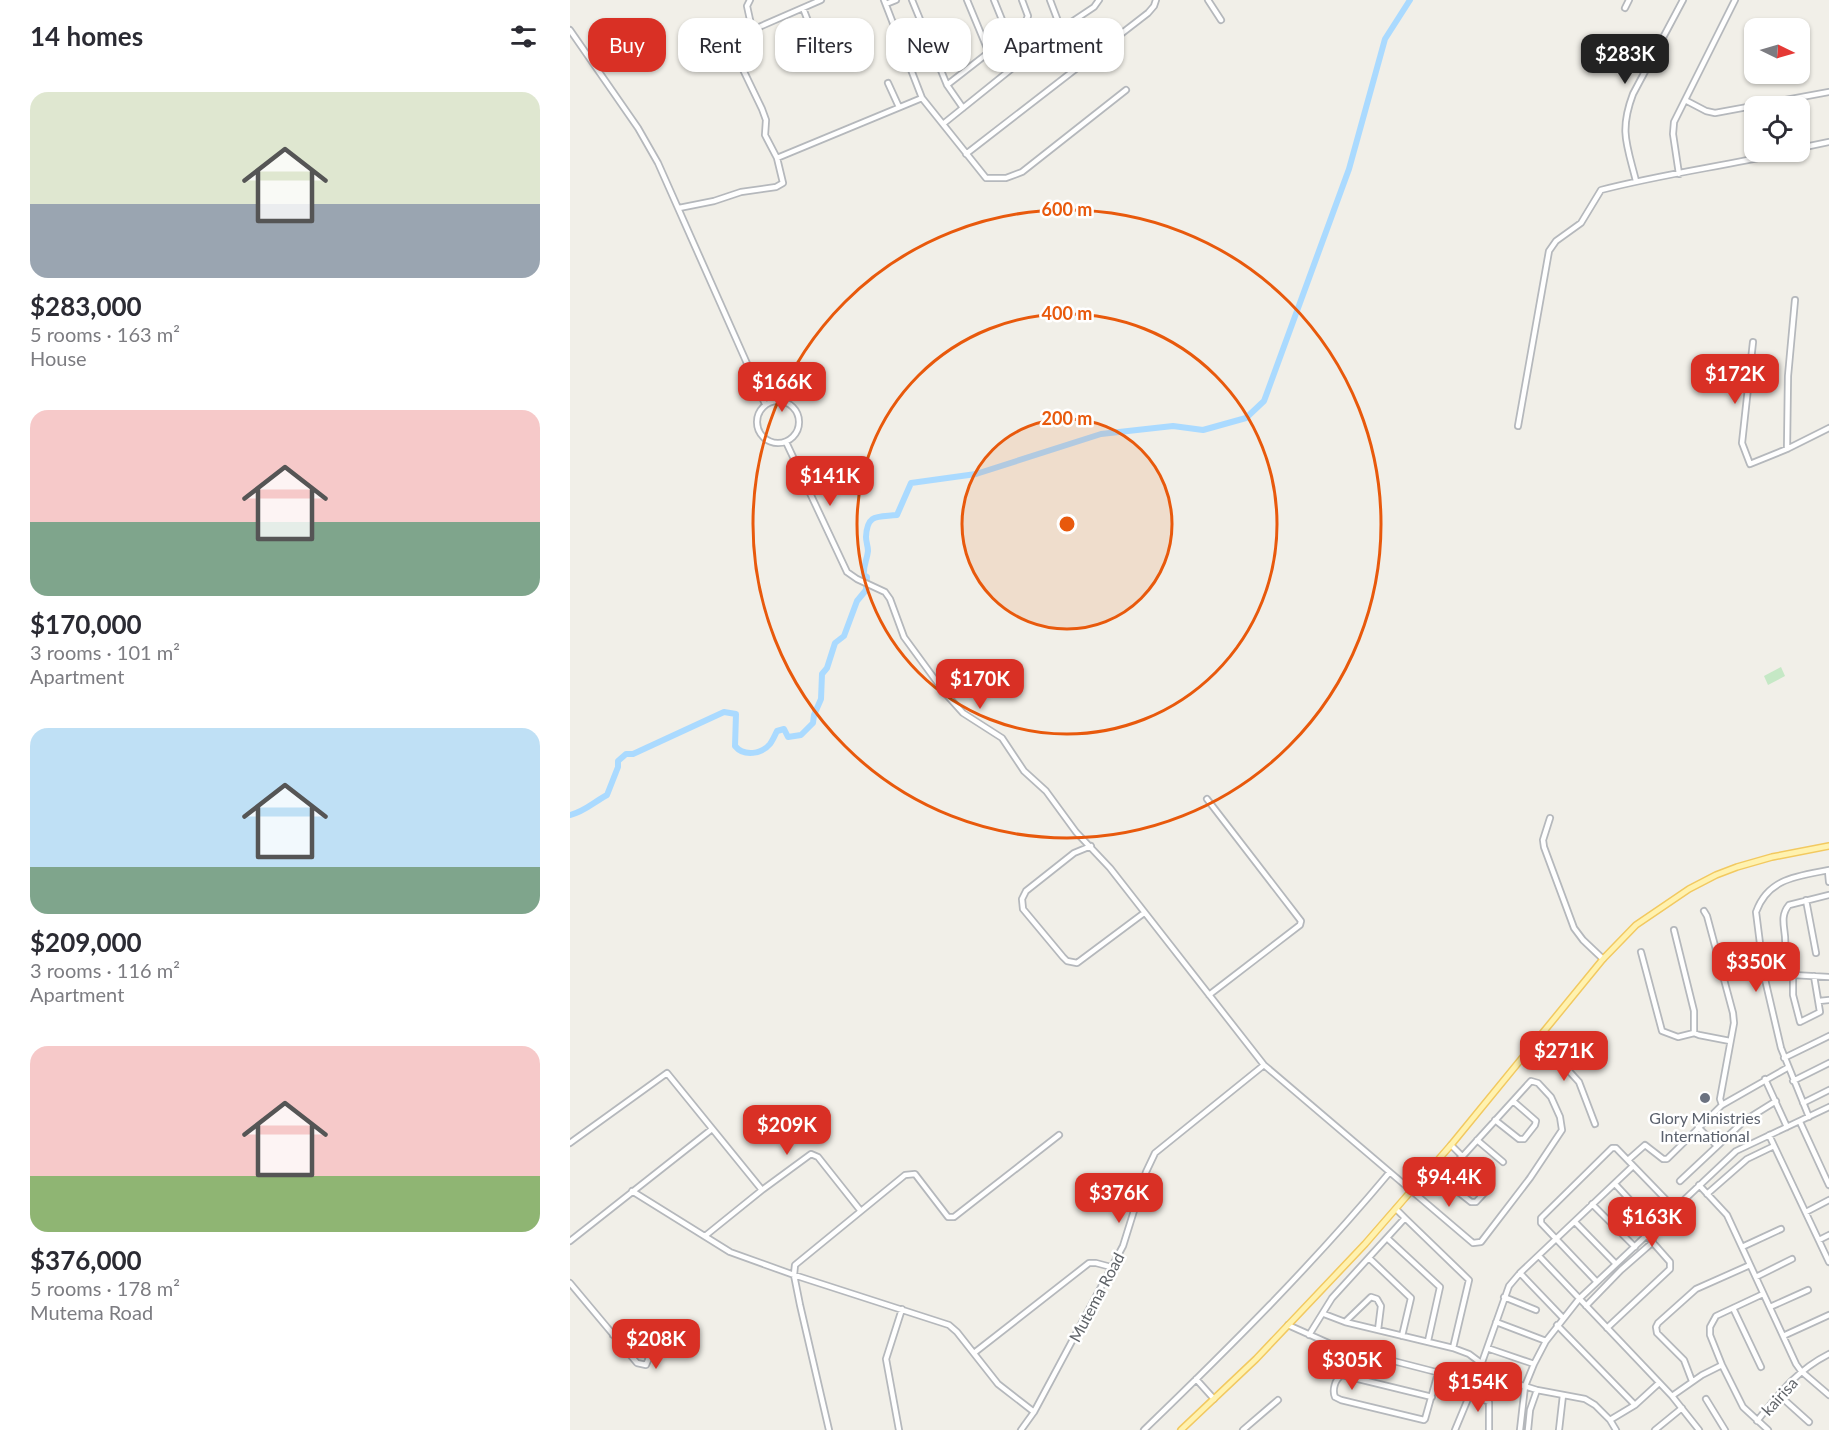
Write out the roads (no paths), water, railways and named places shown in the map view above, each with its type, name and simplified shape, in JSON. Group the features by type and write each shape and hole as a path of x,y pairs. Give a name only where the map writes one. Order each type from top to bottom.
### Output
{"main road":[{"path":"1182,1430 1288,1325 1365,1244 1451,1145 1603,958 1636,925 1689,889 1716,875 1772,857 1829,846"}],"street":[{"path":"750,0 747,6 750,18"},
{"path":"763,24 821,0"},
{"path":"896,0 885,2 922,98 986,178 1017,174 1029,167 1126,90"},
{"path":"912,0 947,85 963,108"},
{"path":"967,0 983,39"},
{"path":"994,0 1001,18"},
{"path":"1022,0 1027,18"},
{"path":"1050,0 1057,18"},
{"path":"1077,18 1099,0"},
{"path":"966,154 1148,13 1156,0"},
{"path":"1208,0 1221,20"},
{"path":"1625,8 1629,0"},
{"path":"1636,181 1625,134 1628,107 1683,0"},
{"path":"1679,174 1674,122 1735,0"},
{"path":"803,8 807,18"},
{"path":"570,30 638,128 658,163 765,404"},
{"path":"947,85 983,58"},
{"path":"679,208 714,201 741,192 776,187 783,183 777,158 765,135 766,120 745,72"},
{"path":"943,124 1008,72"},
{"path":"888,83 899,107"},
{"path":"1685,100 1715,113 1829,92"},
{"path":"777,158 922,98"},
{"path":"1810,146 1829,142"},
{"path":"1518,426 1549,251 1556,241 1581,223 1601,190 1744,161"},
{"path":"1787,448 1788,376 1795,300"},
{"path":"1753,342 1742,443 1750,464 1829,428"},
{"path":"774,400 784,401 793,406 798,415 799,426 794,436 786,442 776,444 767,441 760,435 756,426 756,416 765,404 774,400"},
{"path":"786,442 847,572 863,583 885,592 890,599 904,637 945,693 963,713 1002,738 1024,771 1046,791 1076,832 1091,846 1264,1065 1473,1243 1480,1242 1530,1178 1562,1127 1551,1097 1535,1081 1528,1083 1442,1179"},
{"path":"1207,799 1301,921 1300,925 1209,995"},
{"path":"1550,818 1543,840 1544,847 1572,923 1583,940 1603,958"},
{"path":"1091,846 1074,853 1026,891 1022,899 1023,909 1063,957 1067,961 1077,963 1144,913"},
{"path":"1809,1117 1784,1058 1764,975 1756,912 1769,890 1782,881 1828,870 1829,882"},
{"path":"1761,949 1785,946 1784,912 1789,905 1829,895"},
{"path":"1806,900 1816,953"},
{"path":"1704,911 1734,1023 1720,1099 1722,1105"},
{"path":"1674,930 1694,1011 1694,1033"},
{"path":"1641,952 1662,1031 1678,1036 1694,1033 1730,1041"},
{"path":"1764,975 1780,972 1829,977"},
{"path":"1793,975 1793,995 1799,1022 1819,1013 1814,976"},
{"path":"1819,1001 1829,1000"},
{"path":"1784,1058 1829,1036"},
{"path":"1538,1037 1579,1082 1595,1124"},
{"path":"1793,1081 1829,1063"},
{"name":"Mutema Road","path":"1021,1430 1034,1412 1126,1239 1146,1172 1155,1153 1264,1065"},
{"path":"1628,1160 1644,1145 1663,1159 1667,1159 1722,1105 1788,1068"},
{"path":"570,1143 666,1073 762,1190"},
{"path":"1765,1079 1787,1127"},
{"path":"1803,1103 1829,1090"},
{"path":"1496,1120 1518,1139 1524,1139 1536,1121 1513,1101"},
{"path":"1680,1181 1744,1121 1776,1101"},
{"path":"1520,1430 1525,1386 1534,1364 1557,1325 1579,1299 1737,1151 1829,1107"},
{"path":"1800,1122 1829,1185"},
{"path":"1698,1127 1716,1145"},
{"path":"570,1241 712,1128"},
{"path":"830,1430 794,1275 795,1265 860,1210 909,1173 915,1174 948,1217 954,1217 1059,1135"},
{"path":"1769,1135 1829,1262"},
{"path":"1477,1140 1503,1162"},
{"path":"1430,1169 1472,1203 1476,1202 1488,1189 1488,1184 1451,1145"},
{"path":"1707,1194 1747,1159 1774,1146"},
{"path":"1597,1282 1541,1223 1542,1216 1612,1148 1616,1148 1675,1209"},
{"path":"705,1236 808,1155 813,1154 860,1210"},
{"path":"1455,1430 1471,1394 1509,1286 1633,1166"},
{"path":"1144,1430 1311,1263 1389,1173"},
{"path":"1615,1184 1656,1228"},
{"path":"1699,1185 1724,1210 1801,1371 1829,1395"},
{"path":"632,1191 730,1252 794,1275 949,1324 1002,1388 1034,1412"},
{"path":"1806,1212 1829,1200"},
{"path":"1592,1204 1635,1247"},
{"path":"1396,1209 1469,1280 1453,1348"},
{"path":"1309,1335 1332,1298 1405,1218"},
{"path":"1575,1222 1616,1264"},
{"path":"1742,1247 1781,1229"},
{"path":"1819,1240 1829,1235"},
{"path":"1607,1329 1670,1269 1670,1262 1647,1236"},
{"path":"1387,1238 1440,1287 1428,1341"},
{"path":"1586,1306 1621,1270 1653,1242"},
{"path":"1365,1244 1373,1253"},
{"path":"1539,1256 1672,1395 1699,1430"},
{"path":"1369,1258 1411,1298 1402,1336"},
{"path":"1756,1276 1792,1259"},
{"path":"974,1353 1089,1263 1112,1267"},
{"path":"1692,1381 1684,1360 1657,1333 1656,1327 1689,1294 1750,1265"},
{"path":"1520,1274 1563,1318"},
{"path":"570,1283 637,1363 644,1366 648,1363 648,1356 641,1347 614,1335"},
{"path":"1770,1307 1808,1290"},
{"path":"1763,1294 1713,1318 1710,1335 1743,1407 1765,1429"},
{"path":"1345,1322 1368,1297 1374,1297 1381,1306 1378,1330"},
{"path":"1504,1297 1536,1310"},
{"path":"1733,1308 1761,1367"},
{"path":"899,1430 886,1359 902,1309"},
{"path":"1324,1314 1345,1322 1453,1348 1469,1354 1481,1363"},
{"path":"1783,1336 1829,1315"},
{"path":"1496,1322 1546,1341"},
{"path":"1288,1325 1335,1346 1475,1382"},
{"path":"1557,1325 1635,1405"},
{"path":"1487,1348 1534,1364"},
{"name":"kairisa","path":"1757,1420 1801,1371 1829,1354"},
{"path":"1672,1395 1722,1365"},
{"path":"1432,1397 1342,1375 1337,1379 1333,1392 1335,1397 1341,1400 1422,1420 1425,1419 1432,1397 1438,1372"},
{"path":"1479,1372 1590,1402 1610,1420 1616,1430"},
{"path":"1196,1380 1214,1399"},
{"path":"1610,1420 1635,1405 1659,1383"},
{"path":"1528,1430 1530,1410 1537,1389"},
{"path":"1471,1394 1489,1402 1490,1430"},
{"path":"1559,1430 1563,1395"},
{"path":"1779,1395 1809,1422"},
{"path":"1706,1399 1725,1430"},
{"path":"1243,1430 1278,1400"},
{"path":"1655,1430 1682,1408"}],"waterway":[{"path":"570,815 607,795 618,767 618,761 626,754 633,754 724,712 736,714 735,746 743,752 758,752 767,747 777,731 784,729 788,737 801,735 813,723 821,699 822,674 827,668 835,643 844,636 857,601 866,590 867,577 864,572 868,551 866,537 869,524 875,518 897,515 911,483 976,474 1101,434 1173,426 1203,430 1246,418 1264,401 1349,169 1385,39 1410,0"}],"place":[{"name":"Glory Ministries International","path":"1705,1098"}]}
